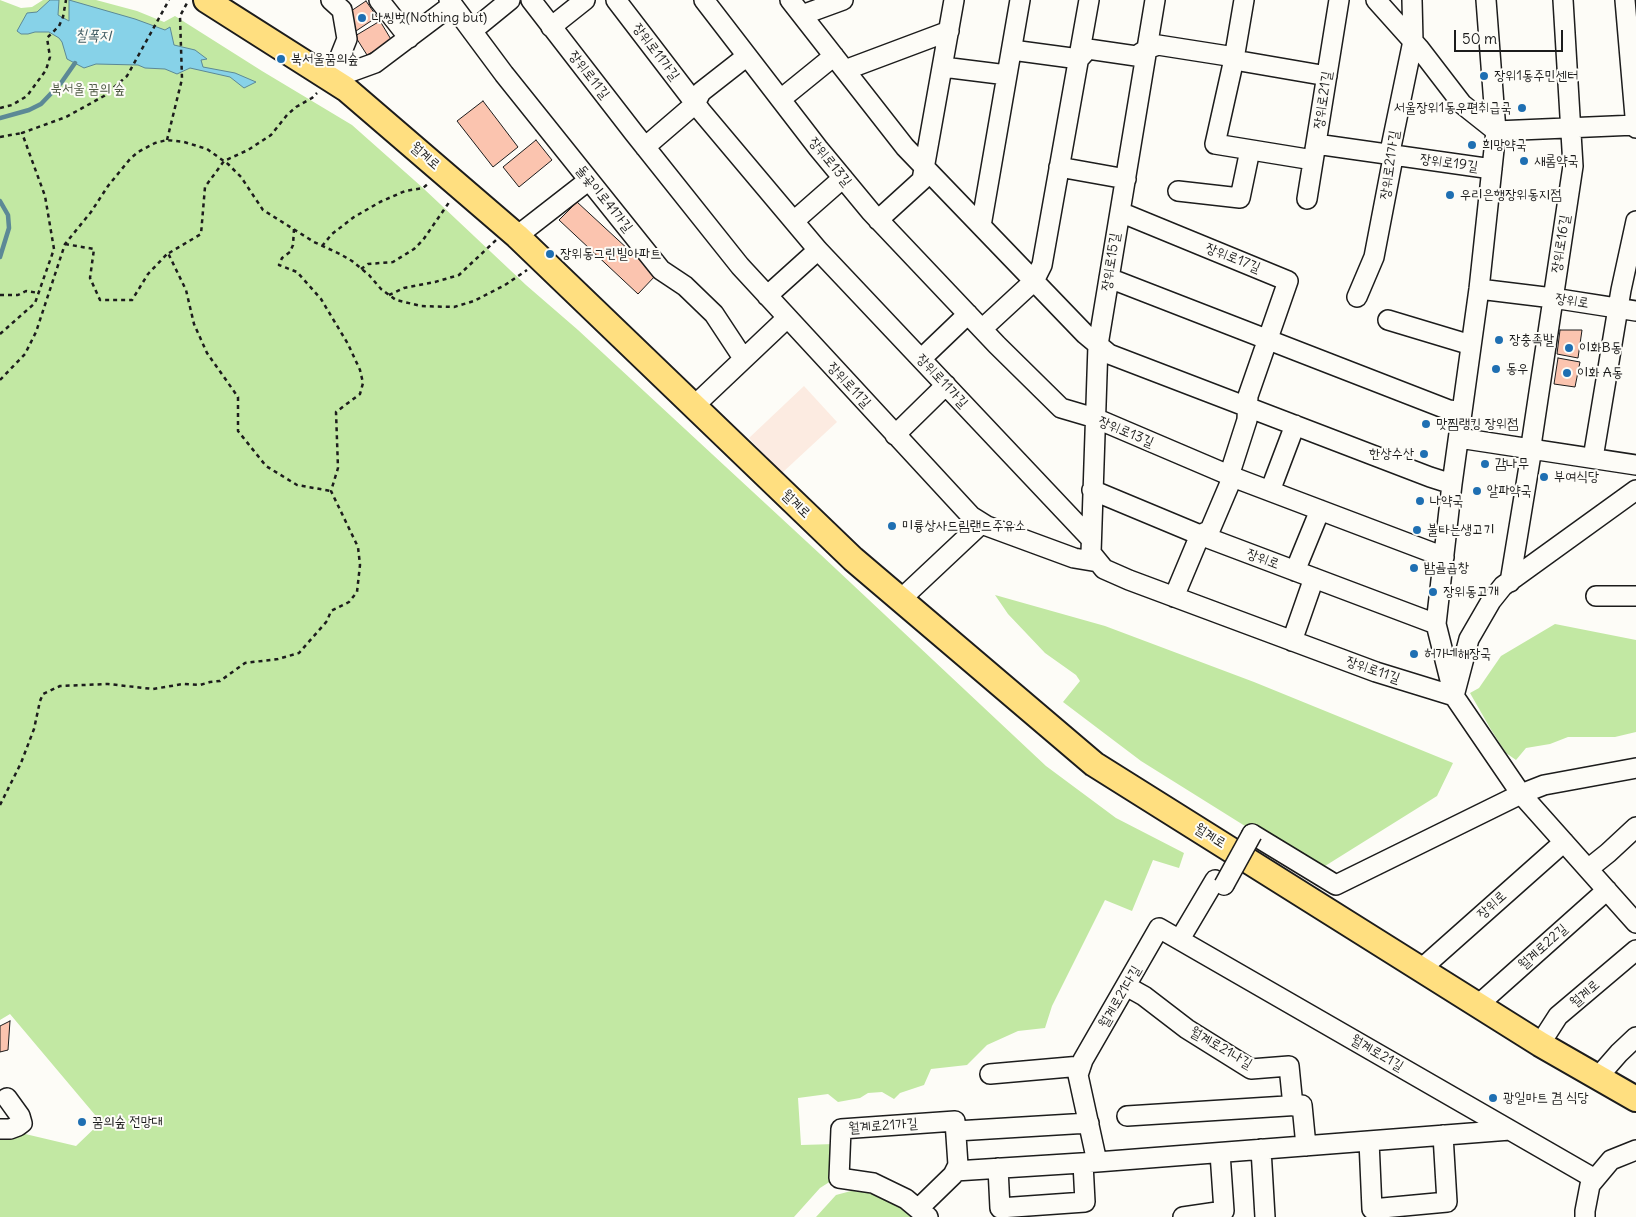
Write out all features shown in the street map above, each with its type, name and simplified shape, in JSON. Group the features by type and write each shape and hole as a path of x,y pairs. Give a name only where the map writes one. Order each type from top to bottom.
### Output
{"main road":[{"name":"월계로","path":"206,0 346,89 461,187 513,232 853,559 1094,764 1540,1044 1636,1099"}],"street":[{"path":"329,78 347,39 342,10 331,0"},
{"path":"379,0 409,38"},
{"path":"472,31 510,0"},
{"name":"장위로11길","path":"531,0 740,266 786,318 971,516 987,526 1074,558 1098,562 1104,569 1292,641 1376,672 1454,696"},
{"path":"552,27 585,0"},
{"name":"장위로11가길","path":"618,0 695,104 818,250 1091,539"},
{"name":"장위로13길","path":"704,0 780,100 878,220 982,329 1061,408 1095,418 1229,476 1444,557"},
{"path":"790,0 905,147 1085,334 1109,354 1452,484"},
{"path":"802,15 843,0"},
{"path":"878,220 922,180 954,0"},
{"path":"981,226 1020,0"},
{"path":"982,329 1034,281 1042,265 1089,0"},
{"name":"장위로15길","path":"1098,345 1156,0"},
{"name":"장위로19길","path":"1244,0 1234,59 1215,144 1250,150 1391,155 1492,169"},
{"name":"장위로21길","path":"1307,199 1339,0"},
{"path":"1376,0 1413,41 1462,104 1496,131 1636,126 1625,0"},
{"name":"장위로21가길","path":"1357,297 1374,257 1392,163 1391,147 1413,41 1412,0"},
{"path":"1486,0 1496,131 1479,289 1452,484 1436,624 1454,696 1521,794 1636,923"},
{"name":"장위로16길","path":"1532,448 1573,166 1563,0"},
{"path":"329,78 375,63 409,38 450,2"},
{"name":"돌곶이로41가길","path":"450,2 662,270 685,286 714,314 744,358"},
{"path":"780,100 840,63 949,31"},
{"path":"1078,59 1088,49 1136,56 1158,45 1228,56 1240,61 1327,76"},
{"path":"1012,50 1078,59"},
{"path":"645,147 695,104 701,92 747,56"},
{"path":"943,67 1007,75"},
{"path":"1178,190 1240,198 1250,150"},
{"path":"1059,167 1126,179"},
{"path":"794,222 843,178"},
{"path":"513,232 589,180"},
{"name":"장위로17길","path":"1120,212 1288,281 1267,340"},
{"path":"1593,458 1627,310 1636,221"},
{"path":"767,296 818,250"},
{"path":"1109,278 1448,410 1462,412"},
{"name":"장위로","path":"1479,289 1627,310"},
{"path":"921,359 968,314"},
{"path":"694,406 786,318"},
{"path":"1388,320 1471,345"},
{"path":"1174,597 1200,535 1210,530 1230,483 1229,476 1247,420 1246,407 1248,396 1267,340"},
{"path":"1098,345 1091,539 1091,553 1098,562"},
{"path":"895,435 946,385"},
{"path":"1270,491 1295,425"},
{"path":"1459,438 1636,464"},
{"path":"1510,582 1532,448"},
{"name":"장위로","path":"1092,490 1200,535 1436,624"},
{"path":"1454,696 1469,640 1492,601 1504,586 1636,490"},
{"path":"1295,571 1320,510"},
{"path":"900,600 982,523"},
{"path":"1292,641 1314,578"},
{"path":"1596,596 1636,596"},
{"path":"1180,939 1215,880 1224,885 1252,834 1336,886 1521,794 1544,785 1636,768"},
{"path":"1588,869 1636,827"},
{"name":"장위로","path":"1421,969 1564,842"},
{"name":"월계로22길","path":"1478,1005 1607,890"},
{"name":"월계로21길","path":"1159,928 1595,1179"},
{"name":"월계로21다길","path":"1090,1163 1089,1123 1078,1075 1083,1060 1159,928"},
{"name":"월계로","path":"1540,1044 1558,1016 1636,950"},
{"name":"월계로21나길","path":"1126,986 1144,996 1187,1029 1252,1069 1289,1066 1293,1106 1302,1106 1306,1146"},
{"path":"1598,1077 1636,1036"},
{"path":"990,1074 1081,1066"},
{"path":"0,1129 10,1129 22,1123 20,1116 7,1098"},
{"path":"1127,1116 1293,1106"},
{"name":"월계로21가길","path":"955,1171 923,1213 906,1200 873,1183 839,1178 841,1129 955,1120 956,1132"},
{"path":"955,1171 958,1165 956,1132 1089,1123"},
{"path":"955,1171 1090,1163 1510,1130"},
{"path":"1369,1141 1372,1209 1447,1202 1443,1135"},
{"path":"1261,1150 1265,1217"},
{"path":"1585,1217 1590,1185 1611,1160 1636,1150"},
{"path":"1183,1217 1224,1211 1220,1153"},
{"path":"998,1168 1000,1208 1085,1202 1090,1163"}],"path":[{"path":"0,108 12,105 27,96 46,70 50,57 47,38 59,26 63,17 66,0"},
{"path":"0,137 22,133 66,117 104,96 127,76 169,0"},
{"path":"167,140 182,79 180,16 188,0"},
{"path":"65,244 94,249 90,278 100,300 132,300 148,274 168,253 201,234 204,187 224,160 248,150 271,135 279,123 296,106 312,98 329,78"},
{"path":"0,334 35,303 54,249 45,196 22,133"},
{"path":"0,380 24,354 32,340 65,244 91,212 108,186 134,156 155,143 167,140 184,142 207,149 224,160 241,177 263,210 322,246 340,254 369,275 381,289 396,300 420,306 454,307 474,301 497,289 542,261"},
{"path":"322,246 332,234 354,217 380,202 405,191 422,188 443,172"},
{"path":"361,269 368,264 393,262 414,249 424,240 461,187"},
{"path":"0,805 11,785 34,729 43,694 60,686 108,684 153,689 183,684 200,685 220,681 245,663 278,659 299,653 327,621 331,611 349,602 357,592 360,565 358,546 330,491 338,468 336,412 360,394 363,383 360,370 348,344 322,299 297,272 279,265 282,258 290,252 293,245 294,229"},
{"path":"389,294 404,288 435,282 459,274 513,232"},
{"path":"168,253 186,290 194,324 207,353 238,397 238,431 266,466 297,485 330,491"},
{"path":"44,275 53,278"},
{"path":"0,295 18,295 26,291 39,293"}],"shaded area":[{"path":"804,386 837,422 782,473 749,438"}],"green space":[{"name":"북서울 꿈의 숲","path":"0,0 21,8 32,7 43,0 96,0 137,11 164,22 175,16 352,125 423,188 526,285 578,330 1046,766 1116,818 1184,853 1179,868 1153,860 1132,911 1105,900 1052,1006 1045,1028 1018,1031 987,1045 967,1065 931,1069 924,1085 900,1093 894,1099 882,1092 868,1093 860,1098 838,1102 828,1094 798,1098 801,1145 835,1144 831,1181 820,1188 794,1217 0,1217 0,1136 21,1133 76,1146 101,1122 10,1014 0,1020"},
{"path":"995,595 1105,626 1254,682 1453,763 1437,796 1317,871 1141,761 1063,702 1080,681 1076,675 1045,653 1008,614"},
{"path":"1555,624 1636,640 1636,732 1615,737 1568,737 1550,744 1526,748 1516,760 1506,753 1470,693 1479,688 1501,656"},
{"path":"851,1191 875,1192 921,1217 816,1217 836,1195"}],"water":[{"name":"칠폭지","path":"50,0 59,0 58,15 69,21 69,0 135,19 165,30 170,27 174,45 195,50 207,59 201,60 203,67 235,73 256,82 244,88 230,77 190,68 177,74 165,69 145,68 138,65 96,64 84,68 67,59 62,42 49,32 21,34 17,31 27,13 37,12"}],"building":[{"path":"366,1 377,17 356,31 345,15"},
{"path":"380,21 392,41 367,55 355,36"},
{"path":"483,101 518,147 493,167 457,121"},
{"path":"536,140 552,160 519,187 503,167"},
{"path":"577,202 656,275 638,294 559,220"},
{"name":"이화B동","path":"1560,330 1582,330 1578,358 1557,354"},
{"name":"이화 A동","path":"1558,358 1580,362 1575,387 1554,384"},
{"path":"10,1021 8,1050 0,1052 0,1026"}],"waterway":[{"path":"0,118 29,110 41,104 61,83 75,63"},
{"path":"0,201 8,215 9,228 0,257"}],"place":[{"name":"나씽벗(Nothing but)","path":"362,18"},
{"name":"북서울꿈의숲","path":"281,59"},
{"name":"장위1동주민센터","path":"1484,76"},
{"name":"서울장위1동우편취급국","path":"1522,108"},
{"name":"희망약국","path":"1472,145"},
{"name":"새롬약국","path":"1524,161"},
{"name":"우리은행장위동지점","path":"1450,195"},
{"name":"장위동그린빌아파트","path":"550,254"},
{"name":"장충족발","path":"1499,340"},
{"name":"이화B동","path":"1569,348"},
{"name":"동우","path":"1496,369"},
{"name":"이화 A동","path":"1567,373"},
{"name":"맛찜랭킹 장위점","path":"1426,424"},
{"name":"한상수산","path":"1424,454"},
{"name":"감나무","path":"1485,464"},
{"name":"부여식당","path":"1544,477"},
{"name":"알파약국","path":"1477,491"},
{"name":"나약국","path":"1420,501"},
{"name":"미륭상사드림랜드주유소","path":"892,526"},
{"name":"불타는생고기","path":"1417,530"},
{"name":"밤골곱창","path":"1414,568"},
{"name":"장위동고개","path":"1433,592"},
{"name":"허가네해장국","path":"1414,654"},
{"name":"광일마트 겸 식당","path":"1493,1098"},
{"name":"꿈의숲 전망대","path":"82,1122"}]}
